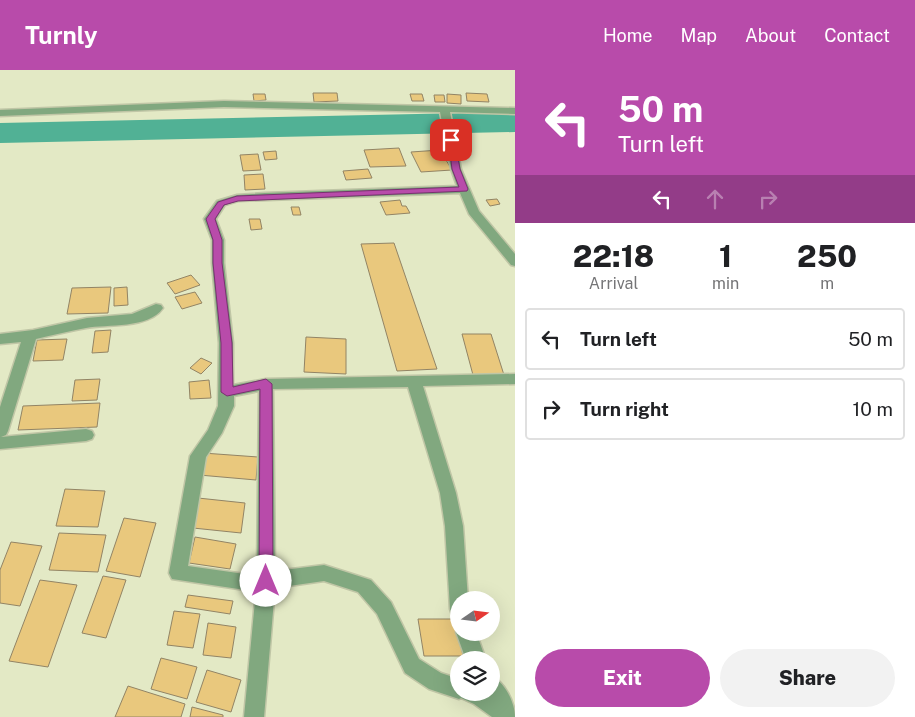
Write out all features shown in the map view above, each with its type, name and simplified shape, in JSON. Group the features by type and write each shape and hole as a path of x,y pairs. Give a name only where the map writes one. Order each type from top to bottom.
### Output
{"street":[{"path":"0,113 224,104 445,113 515,111"},
{"path":"445,113 456,169 473,212 515,262"},
{"path":"450,686 436,682 412,666 384,608 364,586 324,573 245,582 178,573 198,456 214,433 226,406 226,343 218,263 218,240 210,219 221,203 237,198 464,189"},
{"path":"0,339 30,336 86,323 138,318 149,314 156,308"},
{"path":"0,431 30,336"},
{"path":"227,392 266,384 515,380"},
{"path":"414,382 448,493 454,526 458,591"},
{"path":"254,717 266,581 266,384"},
{"path":"0,443 86,435"},
{"path":"487,701 509,716"},
{"path":"500,701 509,716"}],"building":[{"path":"313,93 337,93 338,101 314,102"},
{"path":"466,93 487,94 489,102 467,101"},
{"path":"253,94 265,94 266,100 254,101"},
{"path":"410,94 422,94 424,101 412,101"},
{"path":"447,94 461,95 461,104 447,103"},
{"path":"434,95 444,95 445,102 435,102"},
{"path":"399,148 406,166 370,167 364,150"},
{"path":"440,150 452,170 421,172 411,152"},
{"path":"276,151 277,159 265,160 263,152"},
{"path":"258,154 261,170 243,171 240,155"},
{"path":"368,169 372,178 346,180 343,171"},
{"path":"263,174 265,189 245,190 244,175"},
{"path":"497,199 500,204 490,206 486,200"},
{"path":"400,200 402,206 406,206 410,213 386,215 380,202"},
{"path":"291,207 299,207 301,215 293,215"},
{"path":"249,219 260,219 262,229 251,230"},
{"path":"394,243 437,369 397,371 361,244"},
{"path":"191,275 200,285 175,294 167,283"},
{"path":"111,287 108,313 67,314 72,288"},
{"path":"127,287 128,305 114,306 114,288"},
{"path":"195,292 202,303 182,309 175,297"},
{"path":"111,330 108,352 92,353 95,331"},
{"path":"462,334 491,334 504,375 473,375"},
{"path":"306,337 346,339 346,374 304,372"},
{"path":"67,339 63,360 33,361 37,340"},
{"path":"201,358 212,363 201,374 190,368"},
{"path":"100,379 97,400 72,401 75,380"},
{"path":"209,380 211,398 190,399 189,382"},
{"path":"100,403 97,427 18,430 23,406"},
{"path":"203,453 258,457 256,480 199,475"},
{"path":"65,489 105,491 98,527 56,526"},
{"path":"198,498 245,503 241,533 193,528"},
{"path":"124,518 156,523 140,577 106,571"},
{"path":"59,533 106,535 98,572 49,570"},
{"path":"195,537 236,544 230,569 189,563"},
{"path":"11,542 42,546 20,606 0,603 0,570"},
{"path":"103,576 126,580 106,638 82,633"},
{"path":"40,580 77,585 48,667 9,661"},
{"path":"188,595 233,601 230,614 185,607"},
{"path":"174,611 200,614 193,648 167,645"},
{"path":"418,619 450,619 450,641 460,641 462,651 450,651 450,656 424,656"},
{"path":"208,623 236,627 231,658 203,655"},
{"path":"161,658 197,667 187,699 151,689"},
{"path":"207,670 241,680 231,712 196,702"},
{"path":"128,686 185,704 181,717 115,717"},
{"path":"192,707 223,715 223,717 190,717"}],"waterway":[{"path":"0,133 515,122"}],"route":[{"path":"266,581 266,384 227,392 226,343 218,263 218,240 210,219 221,203 237,198 464,189 456,169 451,140"}]}
